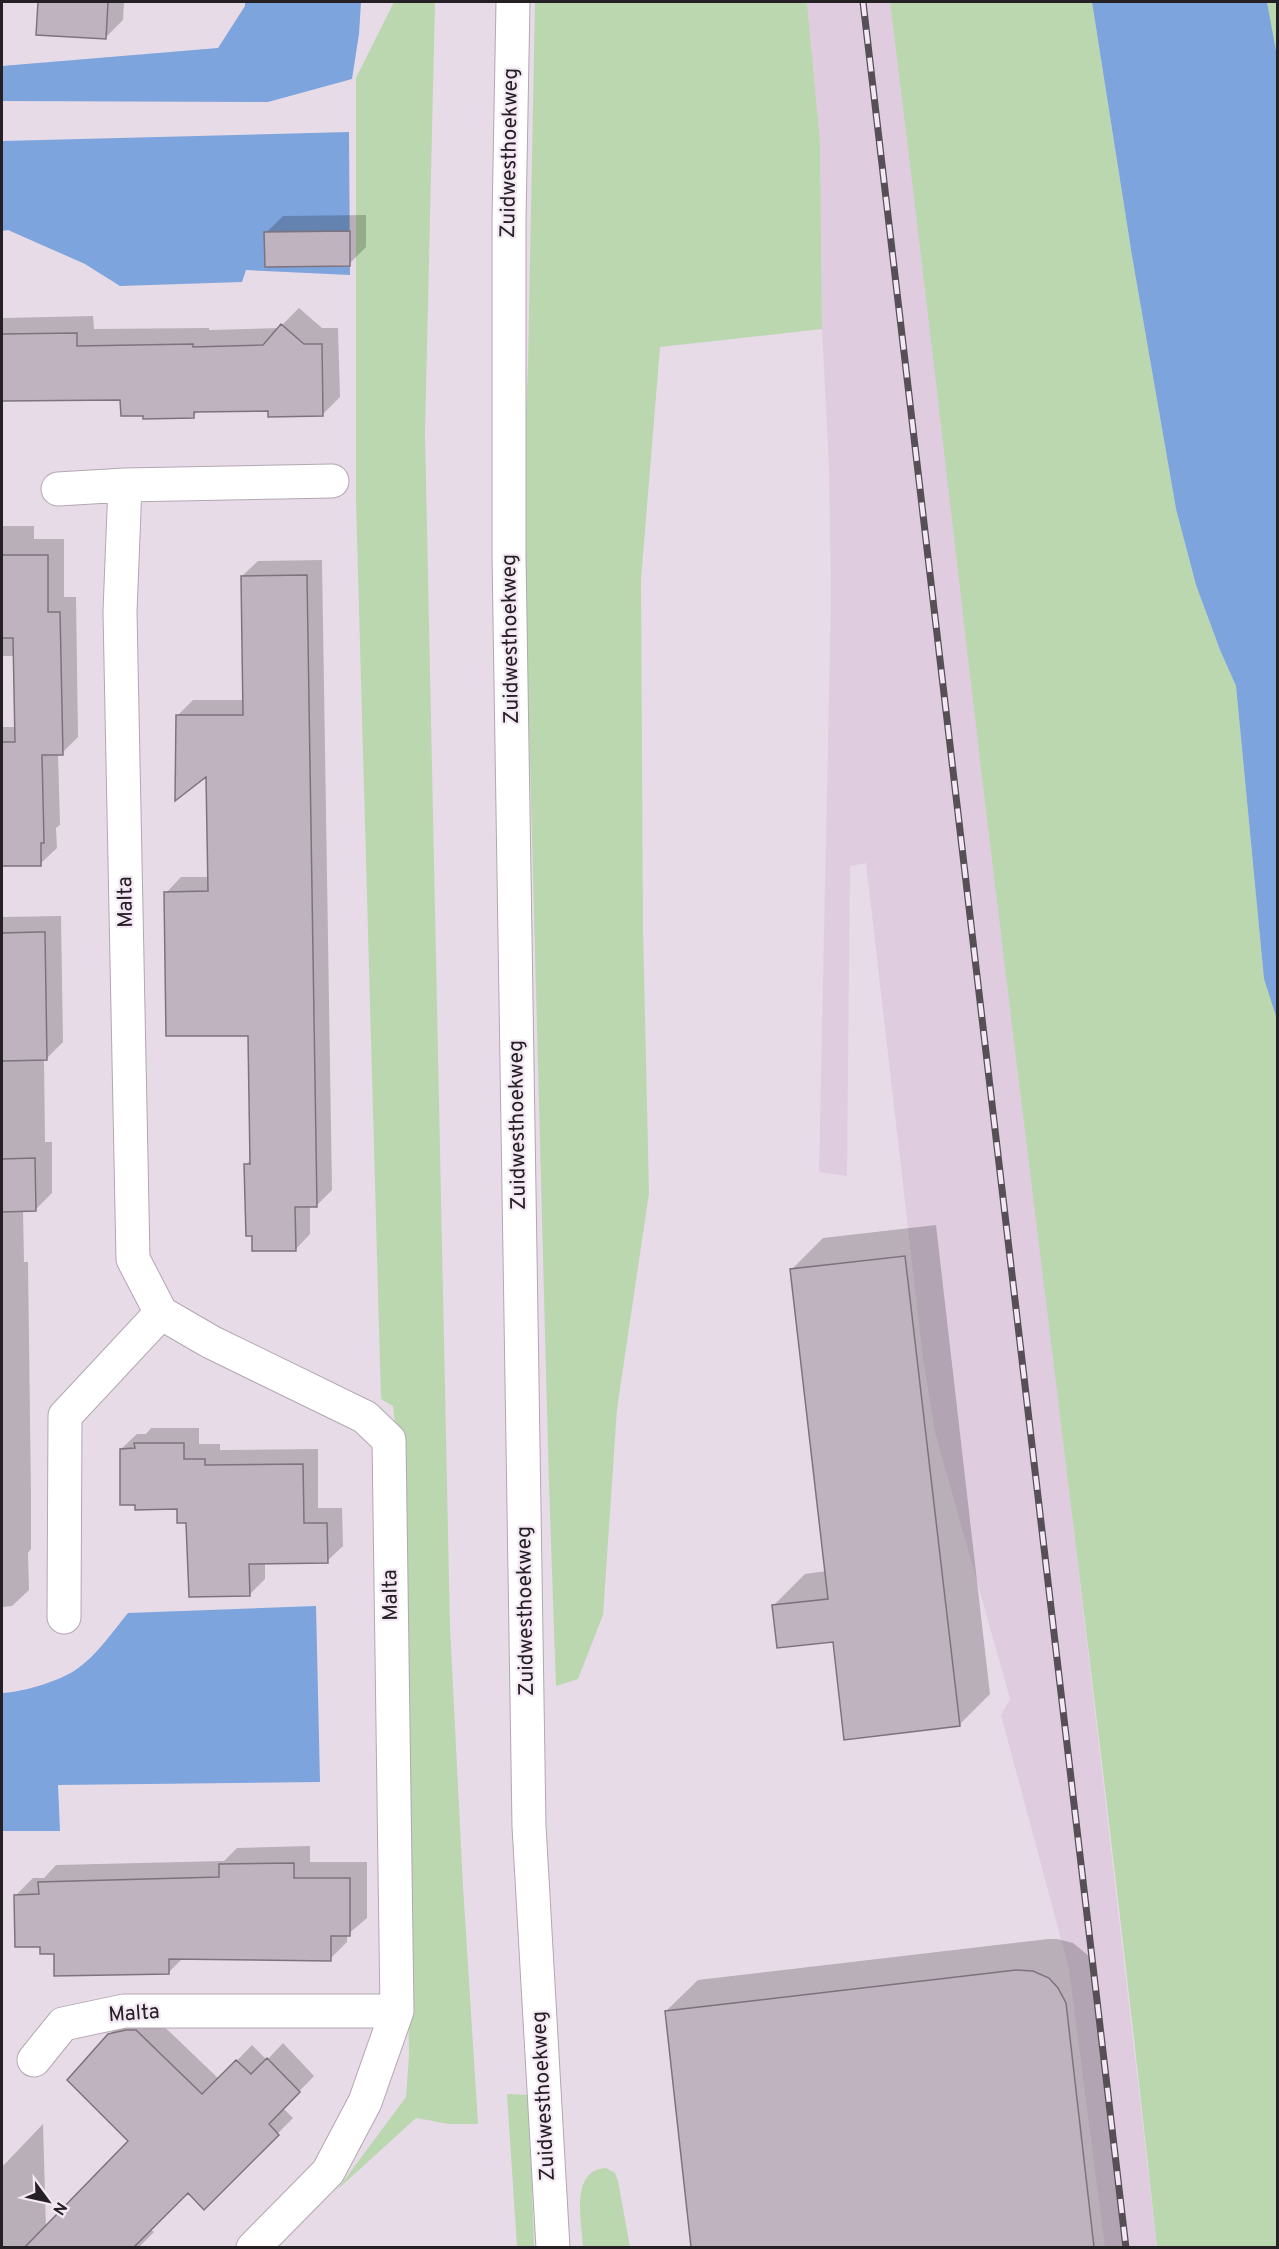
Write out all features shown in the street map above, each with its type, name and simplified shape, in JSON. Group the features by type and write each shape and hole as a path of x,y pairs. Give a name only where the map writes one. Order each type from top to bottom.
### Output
{"street":[{"name":"Zuidwesthoekweg","path":"513,2 509,220 509,556 529,1826 553,2247"},
{"path":"58,489 125,485 332,481"},
{"name":"Malta","path":"125,485 120,612 134,1259 160,1313 211,1342 365,1417 388,1440 397,2011 365,2102 328,2172 253,2247"},
{"path":"64,1617 65,1416 160,1313"},
{"name":"Malta","path":"34,2060 63,2024 124,2011 397,2011"}],"shaded area":[{"path":"807,2 890,2 924,267 981,768 1060,1410 1157,2247 1105,2247 1069,1969 1001,1715 1010,1699 935,1432 923,1358 866,863 850,866 847,1176 819,1172 831,599 829,468 822,329 820,141"}],"green space":[{"path":"394,2 435,2 425,433 450,1628 478,2124 449,2124 416,2118 337,2190 406,2097 409,2056 399,1459 393,1406 381,1399 356,501 356,78"},
{"path":"535,2 807,2 820,141 822,329 660,347 641,580 643,931 649,1193 617,1409 603,1615 578,1679 556,1686 523,494 528,364"},
{"path":"890,2 1092,2 1132,256 1176,509 1196,585 1236,686 1264,979 1278,1019 1277,2247 1157,2247 1094,1693"},
{"path":"1267,2 1277,2 1277,62"},
{"path":"507,2094 529,2095 534,2247 517,2247"},
{"path":"606,2168 615,2173 618,2181 630,2247 583,2247 580,2212 582,2188 594,2171"}],"water":[{"path":"245,2 361,2 352,79 268,102 2,101 2,66 218,48 245,6"},
{"path":"1092,2 1267,2 1278,62 1277,1019 1264,979 1236,686 1196,585 1176,509 1132,256"},
{"path":"349,132 350,275 246,270 242,282 120,286 85,264 8,230 2,231 2,141"},
{"path":"316,1606 320,1782 58,1785 60,1831 2,1831 2,1693 41,1685 77,1669 98,1650 128,1613"}],"building":[{"path":"38,2 108,2 106,39 36,35"},
{"path":"350,231 350,266 265,267 264,232"},
{"path":"281,324 304,344 322,344 323,416 268,417 268,411 194,412 194,418 143,419 143,416 121,416 120,400 2,401 2,334 77,333 77,346 263,345"},
{"path":"2,555 48,555 48,612 60,612 63,755 42,755 44,843 41,843 41,866 2,866 2,742 15,742 13,638 2,638"},
{"path":"307,575 317,1207 295,1207 296,1251 252,1251 252,1236 246,1236 244,1164 250,1164 248,1036 166,1036 164,892 208,891 206,777 175,801 176,715 243,715 241,576"},
{"path":"45,932 47,1060 2,1061 2,933"},
{"path":"35,1158 36,1211 2,1212 2,1159"},
{"path":"905,1256 960,1726 844,1740 833,1642 777,1648 772,1605 828,1599 790,1269"},
{"path":"134,1443 184,1443 184,1459 205,1459 205,1465 303,1464 304,1523 327,1523 328,1563 249,1564 250,1596 189,1597 186,1523 177,1523 177,1509 135,1510 135,1505 120,1505 120,1449 135,1448"},
{"path":"294,1863 294,1878 350,1878 350,1936 331,1936 331,1961 169,1959 169,1974 54,1976 54,1954 40,1954 40,1947 15,1947 14,1895 39,1894 38,1882 219,1877 219,1864"},
{"path":"1016,1970 1033,1971 1049,1978 1058,1988 1066,2003 1094,2247 691,2247 665,2011"},
{"path":"136,2030 202,2094 236,2060 251,2074 267,2058 300,2092 269,2124 279,2135 204,2210 188,2193 134,2247 25,2247 128,2141 67,2080 108,2034"}],"railway":[{"path":"863,2 1126,2248"}]}
